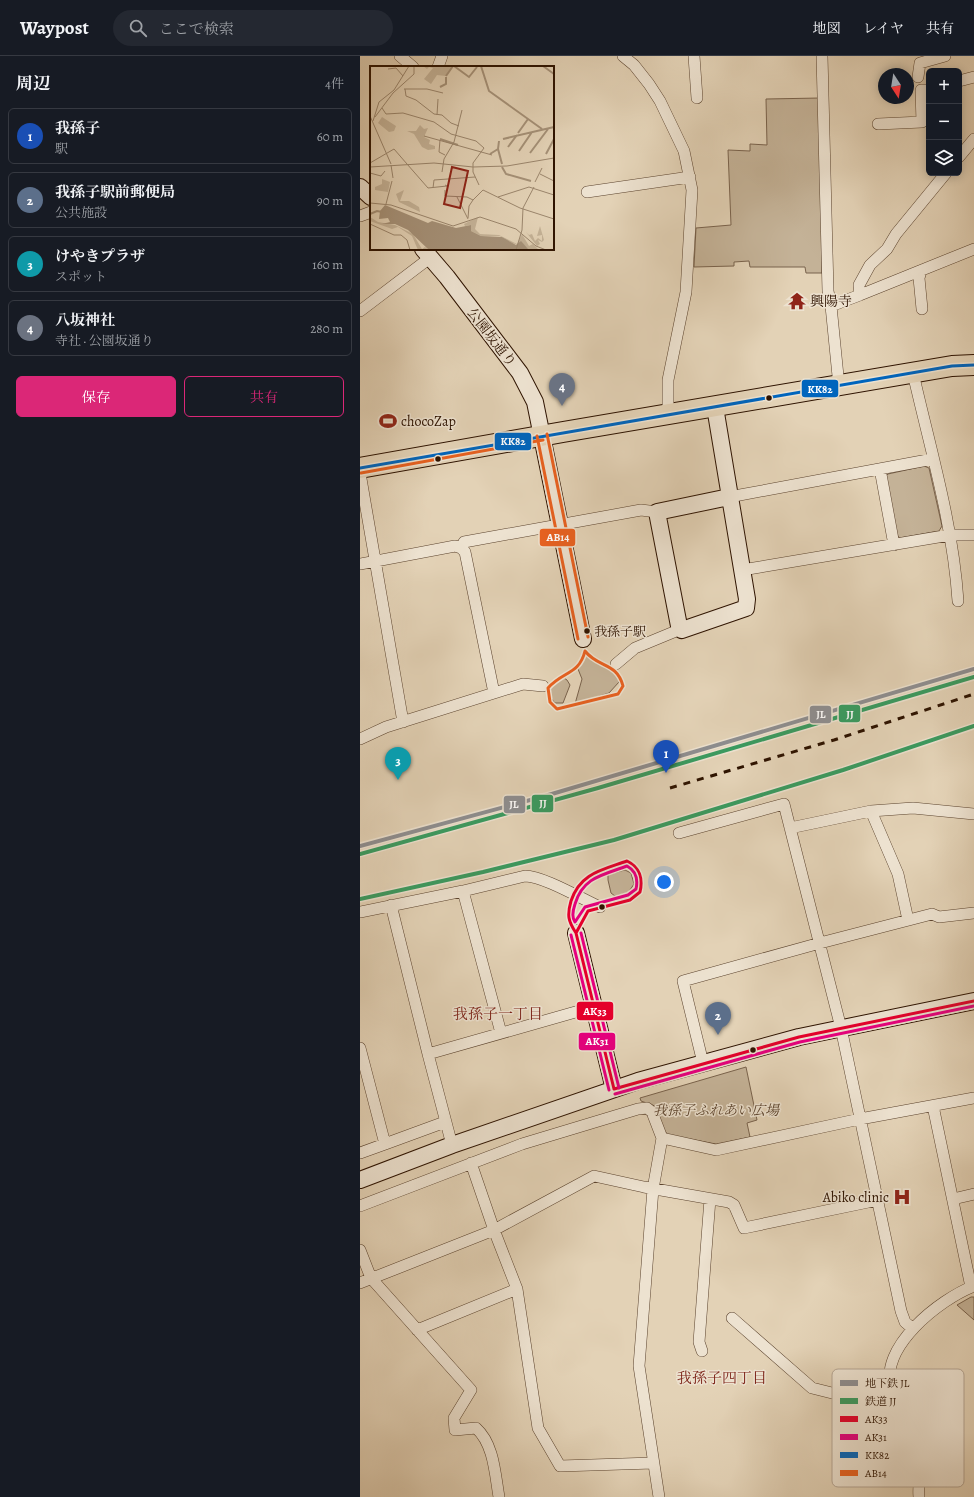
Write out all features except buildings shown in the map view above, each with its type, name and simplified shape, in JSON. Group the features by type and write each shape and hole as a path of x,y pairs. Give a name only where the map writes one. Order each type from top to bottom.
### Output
{"highway":[{"path":"360,468 542,435 952,366 974,365"}],"street":[{"path":"400,56 412,66"},
{"path":"438,66 442,56"},
{"path":"623,56 634,65 660,101 684,151 692,190 686,292 668,380 668,414"},
{"path":"694,56 697,98"},
{"path":"822,56 828,291 831,306 839,386"},
{"path":"918,77 920,63 944,56"},
{"path":"962,80 974,77"},
{"path":"878,124 922,122 921,90 926,90"},
{"path":"962,153 974,139"},
{"path":"860,294 859,285 870,265 887,249 896,234 944,176"},
{"path":"587,192 690,177"},
{"path":"360,187 370,196"},
{"path":"360,216 370,212"},
{"path":"831,306 974,249"},
{"path":"360,311 427,253"},
{"name":"公園坂通り","path":"427,253 520,373 535,402 583,639"},
{"path":"921,271 919,278 922,309"},
{"path":"914,373 950,535 956,567 958,601"},
{"path":"616,664 635,648 681,629 687,629 746,608 747,599 715,407"},
{"path":"461,548 464,542 641,510 657,512 933,459"},
{"path":"880,469 894,545"},
{"path":"360,473 402,722"},
{"path":"657,512 678,622 681,629"},
{"path":"742,570 950,535 974,535"},
{"path":"360,564 455,546 461,548 465,552 494,693"},
{"path":"360,739 386,727 523,684 543,686"},
{"path":"679,833 784,804 841,1028 902,1311 905,1322 913,1329"},
{"path":"790,828 871,811 913,808 974,814"},
{"path":"871,811 898,874 908,920"},
{"path":"360,912 463,891 525,876 532,876 600,907"},
{"path":"463,891 501,1033"},
{"path":"391,905 452,1145"},
{"path":"703,1063 683,981 932,914 939,917 974,913"},
{"path":"576,933 614,1089"},
{"path":"360,1180 435,1151 614,1089 703,1063 841,1028 974,1001"},
{"path":"428,1054 593,1007"},
{"path":"360,1048 385,1144"},
{"path":"662,1138 716,1150 860,1119 974,1098"},
{"path":"891,1369 893,1358 902,1339 941,1304 972,1287 933,1106"},
{"path":"360,1206 522,1144 638,1109 647,1108 652,1112 662,1138 653,1189 639,1366 659,1497"},
{"path":"360,1153 445,1122"},
{"path":"471,1163 517,1290 538,1428 560,1466 653,1463"},
{"path":"360,1283 494,1230 594,1176 653,1189 729,1202 734,1205 744,1228 878,1200"},
{"path":"953,1199 974,1194"},
{"path":"702,1351 699,1342 710,1198"},
{"path":"360,1250 371,1278 471,1390 454,1418 455,1430 476,1428 484,1435 491,1453 499,1497"},
{"path":"417,1330 517,1290"},
{"path":"732,1318 812,1388 832,1393"},
{"path":"918,1487 919,1497"}],"green space":[{"path":"820,98 822,273 806,273 805,267 750,267 749,261 734,262 734,266 694,267 696,228 731,225 728,150 750,151 750,144 767,145 766,99"},
{"path":"924,466 929,468 942,526 939,531 900,538 895,534 885,477 888,474"},
{"path":"588,655 598,664 615,669 619,675 619,682 609,693 575,704 582,679 578,669 585,657"},
{"path":"564,678 570,685 563,703 555,703 550,695 550,688 555,682"},
{"path":"625,870 631,873 634,884 628,893 615,896 611,893 608,874"},
{"name":"我孫子ふれあい広場","path":"746,1067 757,1120 747,1123 750,1137 716,1144 668,1135 664,1130 655,1106 641,1101 640,1098"},
{"path":"971,1297 974,1297 974,1320 957,1305"}],"railway":[{"path":"670,788 834,740 974,694"}],"metro line":[{"name":"JL","path":"360,846 545,796 974,669"}],"rail line":[{"name":"JJ","path":"360,854 598,788 974,677"},
{"name":"JJ","path":"360,899 483,872 614,840 843,770 974,726"}],"transit line":[{"name":"KK82","path":"360,468 952,366 974,365"},
{"name":"AB14","path":"547,434 588,637"},
{"name":"AB14","path":"537,436 578,639"},
{"name":"AB14","path":"361,473 543,440"},
{"name":"AB14","path":"585,651 590,656 612,669 620,678 623,686 618,694 557,709 550,702 548,688 559,678 575,669 579,665 585,651"},
{"name":"AK33","path":"627,861 635,867 640,874 640,892 630,900 588,911 576,933 571,925 569,910 571,901 580,884 586,878 601,870 627,861"},
{"name":"AK31","path":"627,866 636,876 636,889 628,895 585,907 575,922 573,916 574,909 583,888 595,878 627,866"},
{"name":"AK33","path":"576,933 614,1089"},
{"name":"AK31","path":"581,933 619,1088"},
{"name":"AK31","path":"571,935 609,1090"},
{"name":"AK33","path":"614,1089 799,1037 974,1001"},
{"name":"AK31","path":"615,1094 800,1042 974,1006"}],"place":[{"name":"興陽寺","path":"797,301"},
{"name":"八坂神社","path":"562,406"},
{"name":"chocoZap","path":"388,421"},
{"name":"我孫子駅","path":"587,631"},
{"name":"我孫子","path":"666,773"},
{"name":"けやきプラザ","path":"398,780"},
{"name":"我孫子駅前郵便局","path":"718,1035"},
{"name":"Abiko clinic","path":"902,1197"}],"district":[{"name":"我孫子一丁目","path":"498,1014"},
{"name":"我孫子四丁目","path":"722,1378"}]}
